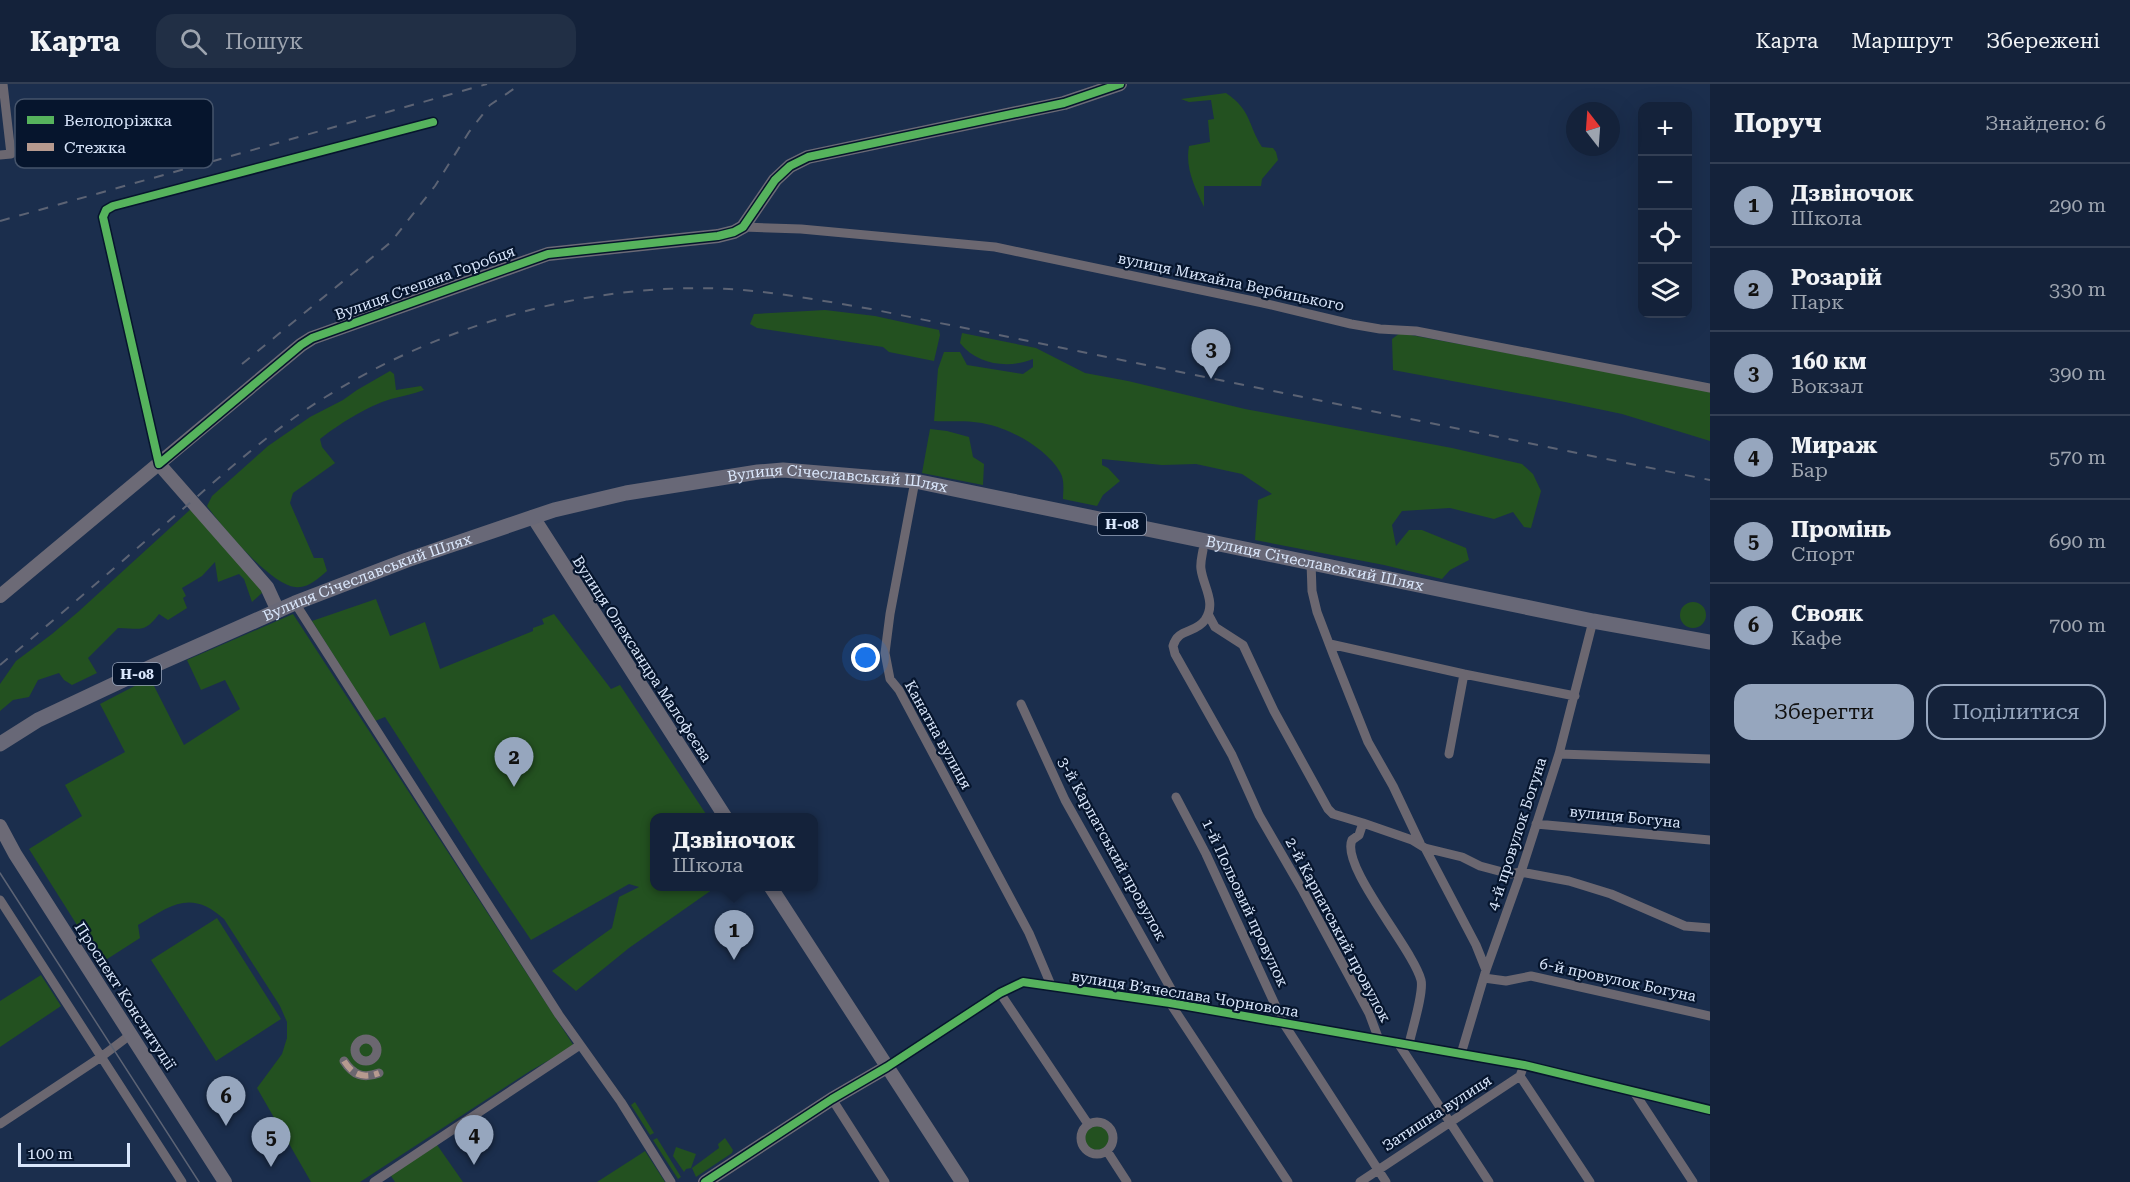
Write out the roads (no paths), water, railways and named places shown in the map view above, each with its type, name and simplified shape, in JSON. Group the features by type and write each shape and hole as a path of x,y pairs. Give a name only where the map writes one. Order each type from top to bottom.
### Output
{"main road":[{"name":"Вулиця Січеславський Шлях","path":"0,744 38,720 295,603 407,560 533,517 626,493 758,472 808,471 915,481 1593,621 1710,642"}],"street":[{"path":"0,155 11,154 3,84"},
{"path":"743,227 775,180 790,166 808,157 1064,103 1120,84"},
{"path":"278,611 267,587 159,464 103,217 106,210 114,206 433,122"},
{"name":"вулиця Михайла Вербицького","path":"743,227 801,229 995,247 1351,324 1380,329 1416,331 1710,388"},
{"name":"Вулиця Степана Горобця","path":"0,596 312,338 548,254 718,236 743,227"},
{"name":"Канатна вулиця","path":"915,481 885,653 890,679 1029,933 1051,985"},
{"name":"Вулиця Олександра Малофєєва","path":"533,517 723,813"},
{"path":"1203,550 1201,570 1209,596 1208,614 1215,627 1242,645 1274,711 1328,809 1333,814 1447,852 1480,866 1510,874 1521,872 1569,880 1611,894 1685,926 1710,928"},
{"path":"1311,562 1314,602 1368,742 1476,945 1485,974"},
{"path":"295,603 553,1005 621,1102 671,1182"},
{"name":"2-й Карпатський провулок","path":"1208,614 1203,623 1180,634 1173,646 1174,654 1232,755 1259,815 1369,1013 1379,1040"},
{"name":"4-й провулок Богуна","path":"1461,1054 1485,974 1559,754 1593,621"},
{"path":"1330,644 1575,696"},
{"path":"1449,754 1464,674"},
{"name":"3-й Карпатський провулок","path":"1021,704 1065,800 1171,988 1175,1004 1288,1182"},
{"path":"1559,754 1710,759"},
{"name":"1-й Польовий провулок","path":"1176,797 1206,854 1284,1024 1386,1182"},
{"path":"1364,823 1359,834 1352,840 1350,852 1365,884 1388,919 1421,983 1409,1044"},
{"name":"вулиця Богуна","path":"1536,824 1710,840"},
{"name":"Проспект Конституції","path":"2,835 225,1182"},
{"path":"773,891 962,1182"},
{"path":"0,900 182,1182"},
{"name":"6-й провулок Богуна","path":"1485,974 1506,981 1531,976 1710,1016"},
{"name":"вулиця Вʼячеслава Чорновола","path":"705,1182 1000,993 1023,982 1175,1004 1524,1065 1710,1110"},
{"path":"1155,1001 1171,988"},
{"path":"1000,993 1088,1124"},
{"path":"0,1124 130,1035"},
{"path":"1398,1043 1489,1182"},
{"path":"374,1182 580,1045"},
{"path":"344,1061 357,1075 369,1076 379,1073"},
{"path":"1524,1065 1520,1076 1590,1182"},
{"name":"Затишна вулиця","path":"1360,1182 1520,1076"},
{"path":"1634,1092 1693,1182"},
{"path":"832,1099 885,1182"},
{"path":"1104,1123 1112,1131 1113,1142 1107,1151 1102,1154 1092,1154 1083,1147 1081,1137 1088,1124 1104,1123"},
{"path":"1107,1151 1127,1182"}],"tram line":[{"path":"0,873 199,1182"}],"railway":[{"path":"213,161 487,84"},
{"path":"242,364 391,242 435,186 469,132 490,105 521,84"},
{"path":"0,221 188,168"},
{"path":"0,665 253,449 301,413 348,384 398,357 451,335 505,317 560,303 617,293 673,289 729,289 836,303 1710,480"}],"place":[{"name":"160 км","path":"1211,379"},
{"name":"Розарій","path":"514,787"},
{"name":"Дзвіночок","path":"734,960"},
{"name":"Свояк","path":"226,1126"},
{"name":"Мираж","path":"474,1165"},
{"name":"Промінь","path":"271,1167"}]}
